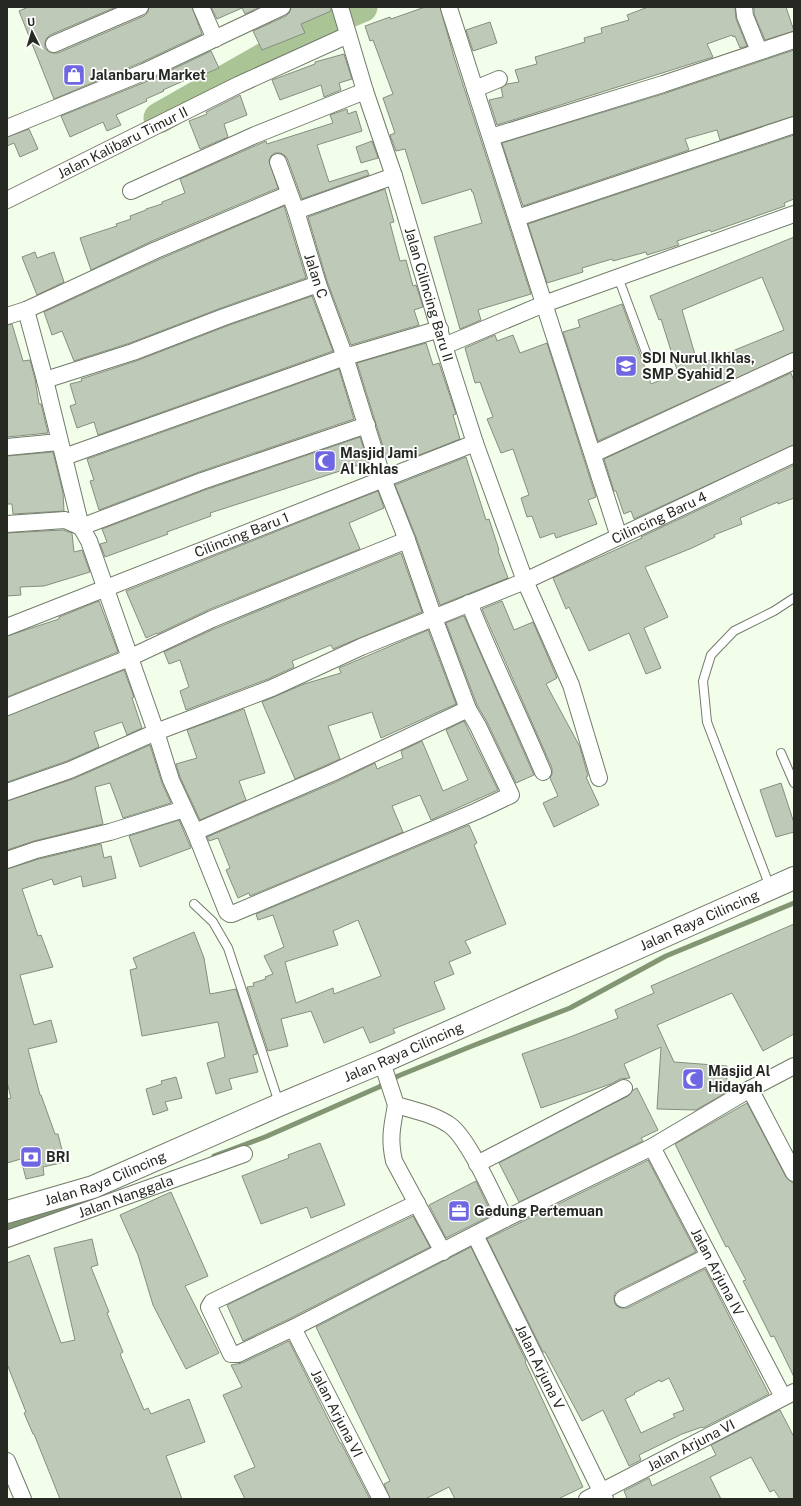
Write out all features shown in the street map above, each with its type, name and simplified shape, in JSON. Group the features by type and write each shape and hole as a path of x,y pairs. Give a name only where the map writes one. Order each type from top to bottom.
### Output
{"street":[{"path":"54,44 140,7"},
{"path":"201,7 215,39"},
{"path":"7,128 144,72 282,7"},
{"name":"Jalan Cilincing Baru II","path":"340,7 365,91 394,176 444,346 475,443 525,581 571,685 600,778"},
{"path":"744,7 745,16 759,51"},
{"path":"449,8 619,537"},
{"name":"Jalan Kalibaru Timur II","path":"7,200 348,32"},
{"path":"491,137 663,84 794,40"},
{"path":"475,89 499,79"},
{"path":"132,191 255,135 365,91"},
{"path":"517,218 794,125"},
{"name":"Jalan C","path":"194,832 227,912 230,914 477,811 509,796 511,793 468,709 434,618 407,540 383,479 345,357 318,284 296,211 278,162"},
{"path":"296,211 394,176"},
{"path":"7,316 26,310 156,250 289,194"},
{"path":"444,346 544,304 794,214"},
{"path":"45,380 133,352 224,317 318,284"},
{"path":"26,310 45,380 80,527 89,541 156,732 171,780 194,832 332,773 468,709"},
{"path":"7,447 62,449 345,357 440,329"},
{"path":"593,454 794,361"},
{"path":"7,524 65,520 80,527 202,481 367,425"},
{"name":"Cilincing Baru 1","path":"7,627 105,590 475,443"},
{"name":"Cilincing Baru 4","path":"7,792 70,770 156,732 272,688 360,647 525,581 794,454"},
{"path":"7,708 129,658 212,619 407,540"},
{"path":"469,604 490,654 521,719 543,772"},
{"path":"7,860 36,850 110,832 184,809"},
{"name":"Jalan Raya Cilincing","path":"7,1212 93,1187 279,1105 383,1066 794,878"},
{"path":"383,1066 394,1099 390,1145 394,1161 443,1252"},
{"path":"417,1202 212,1302 209,1307 231,1354 238,1354 293,1328 505,1219 652,1147 750,1089 794,1066"},
{"path":"477,1164 624,1088"},
{"path":"750,1089 794,1173"},
{"path":"394,1099 450,1125 464,1141 505,1219"},
{"name":"Jalan Arjuna IV","path":"652,1147 710,1256 788,1394"},
{"name":"Jalan Nanggala","path":"7,1239 244,1154"},
{"name":"Jalan Arjuna V","path":"476,1234 598,1497"},
{"path":"623,1299 710,1256"},
{"name":"Jalan Arjuna VI","path":"293,1328 381,1499"},
{"name":"Jalan Arjuna VI","path":"598,1497 788,1394"},
{"path":"7,1460 22,1499"}],"lane":[{"path":"618,277 647,355"},
{"path":"771,888 707,722 703,681 711,655 734,631 774,611 794,598"},
{"path":"781,753 794,783"},
{"path":"194,904 213,922 228,948 279,1105"}],"building":[{"name":"Jalanbaru Market","path":"28,7 116,7 50,35 46,39 45,48 49,52 53,53 58,53 144,16 148,12 149,7 192,7 202,34 140,63 54,99 19,11"},
{"path":"211,7 260,7 245,14 242,8 217,19"},
{"path":"291,7 331,7 331,11 301,24 305,33 262,50 253,31 286,16 290,12"},
{"path":"425,7 440,7 454,57 531,294 478,310 481,320 460,329 434,237 482,223 473,192 471,189 422,204 405,149 396,151 390,135 395,133 383,98 393,94 373,40 370,41 365,26"},
{"path":"648,7 735,7 736,19 747,46 740,48 735,36 733,37 732,35 707,44 713,57 497,125 489,100 503,97 501,88 507,84 519,82 515,70 537,64 535,57 585,42 584,38 602,33 601,28 629,20 627,15"},
{"path":"754,7 786,7 794,31 765,40 754,14"},
{"path":"490,22 497,43 473,51 466,30"},
{"path":"794,50 794,116 720,140 717,130 685,139 689,150 523,206 502,143 666,93"},
{"path":"211,51 219,68 207,73 206,71 163,90 164,91 146,99 147,101 116,115 121,125 107,131 103,122 70,137 61,116 148,81"},
{"path":"344,54 352,79 339,83 341,90 324,97 321,85 280,100 272,80 315,64 315,62"},
{"path":"240,95 247,115 224,124 228,137 200,149 189,121 207,114 206,112"},
{"path":"347,109 348,114 356,111 362,131 317,145 329,182 367,170 369,175 302,199 287,158 280,153 275,153 271,156 269,161 278,188 152,241 91,270 80,238 117,226 116,224 131,219 130,216 162,204 162,202 185,193 180,179 266,141 267,144 333,123 330,115"},
{"path":"29,129 38,149 20,157 14,143 7,146 7,137"},
{"path":"794,135 794,199 784,203 785,206 711,232 710,230 677,241 679,245 647,255 646,252 613,261 612,259 582,268 583,272 547,283 528,224"},
{"path":"372,141 378,158 361,163 356,147"},
{"path":"385,189 394,222 390,223 400,261 406,260 413,286 416,285 423,307 414,310 419,325 351,345 327,281 308,217"},
{"path":"284,206 306,278 221,308 130,343 74,361 62,331 52,335 44,312 160,259"},
{"path":"794,237 794,352 598,441 563,332 580,327 578,320 622,304 651,384 678,373 661,319 659,320 650,296","holes":["762,277 784,330 698,365 682,310"]},
{"path":"35,252 37,258 54,252 64,282 37,295 22,257"},
{"path":"312,296 333,351 98,435 94,422 77,428 70,406 76,404 70,384 82,381 81,379 136,361 227,326"},
{"path":"12,324 23,361 30,360 39,404 41,404 48,433 7,437 7,325"},
{"path":"495,335 497,341 513,335 520,353 547,343 596,497 588,500 597,524 556,538 554,533 540,538 532,516 527,517 521,498 529,495 513,449 501,453 487,419 493,417 480,382 475,383 465,348"},
{"path":"426,343 433,365 439,363 456,414 453,415 460,439 409,459 406,450 386,456 357,363"},
{"path":"339,369 354,419 199,472 99,510 90,481 94,480 87,459"},
{"path":"791,373 794,381 794,445 634,519 631,511 624,514 616,491 614,491 604,459"},
{"path":"360,437 368,462 210,513 211,516 167,532 168,534 105,557 100,544 107,542 102,529 205,490"},
{"path":"53,452 63,493 64,511 13,514 12,504 7,504 7,456"},
{"path":"466,457 486,520 489,519 499,550 498,551 508,578 440,605 416,537 395,485"},
{"path":"794,465 794,498 778,504 778,502 740,518 742,524 714,535 715,537 692,548 645,567 668,617 644,628 661,668 646,674 629,633 589,651 569,607 566,609 553,578 642,538 641,537"},
{"path":"378,491 384,508 349,523 360,549 208,610 146,638 126,591"},
{"path":"63,530 72,533 74,552 82,550 90,572 44,586 20,587 21,595 7,596 7,533"},
{"path":"401,553 422,612 333,649 331,645 292,661 294,667 268,679 186,710 180,691 189,687 180,660 169,664 164,652 216,628"},
{"path":"99,601 118,652 7,697 7,636 59,619 59,617"},
{"path":"502,601 514,630 533,622 557,678 546,684 580,747 588,776 586,777 599,805 554,827 543,803 558,796 550,778 552,768 482,609"},
{"path":"464,616 534,775 516,783 487,722 477,705 446,623"},
{"path":"428,630 456,704 381,738 372,712 328,726 340,759 295,779 262,702 304,684 341,673 339,668"},
{"path":"124,670 134,697 132,698 142,728 127,735 122,722 94,732 99,747 67,761 7,782 7,716"},
{"path":"244,709 265,773 239,781 246,800 200,820 180,777 176,764 197,758 187,730"},
{"path":"464,721 498,790 431,820 420,795 392,806 403,832 250,896 249,893 238,898 226,870 230,868 218,838 209,841 207,837 336,782 375,763 377,769 403,758 401,751 422,741 443,791 468,780 446,730"},
{"path":"150,745 162,783 171,803 123,818 110,783 95,787 103,824 34,841 7,850 7,801 73,779"},
{"path":"781,783 794,823 794,832 776,837 760,790"},
{"path":"179,820 191,848 140,867 129,836"},
{"path":"469,825 477,843 474,845 506,924 465,941 471,953 449,962 454,974 434,982 445,1009 393,1029 395,1033 370,1043 363,1027 324,1043 311,1011 281,1019 288,1046 268,1051 247,987 254,986 253,983 266,979 265,977 273,974 264,956 284,947 273,915 258,920 256,914","holes":["358,920 381,976 334,994 333,988 296,1003 285,962 338,945 333,931"]},
{"path":"101,844 104,858 111,856 116,878 83,887 81,876 54,885 52,879 22,889 38,936 41,935 53,967 20,975 34,1025 51,1020 57,1042 28,1049 40,1095 55,1134 58,1134 65,1162 43,1167 44,1175 26,1179 21,1159 7,1163 7,1099 11,1098 7,1082 7,869 39,859"},
{"path":"794,924 794,1034 763,1051 732,993 657,1025 674,1062 727,1066 727,1092 696,1110 657,1109 661,1047 624,1064 630,1078 620,1079 611,1084 541,1108 522,1054 618,1018 615,1010 654,993 651,986"},
{"path":"194,932 204,958 210,994 236,989 257,1054 253,1055 258,1072 229,1079 232,1089 216,1094 207,1063 225,1057 218,1022 142,1036 130,970 137,968 133,958"},
{"path":"176,1077 182,1098 165,1102 168,1110 153,1115 146,1089 162,1084 161,1081"},
{"path":"637,1088 658,1130 641,1138 643,1141 519,1202 499,1163 628,1096"},
{"path":"747,1103 786,1177 794,1184 794,1377 774,1336 771,1337 743,1281 746,1280 728,1246 726,1247 675,1144"},
{"path":"320,1143 345,1205 311,1218 307,1207 261,1224 242,1176 289,1158 288,1155"},
{"path":"648,1160 696,1252 619,1290 615,1293 615,1304 618,1307 627,1308 705,1269 769,1394 703,1428 702,1427 682,1434 639,1455 641,1460 629,1466 603,1410 582,1421 545,1352 543,1352 487,1239","holes":["669,1378 684,1410 673,1414 675,1417 641,1433 625,1399 660,1380 661,1382"]},
{"name":"Gedung Pertemuan","path":"476,1181 492,1215 446,1238 429,1205"},
{"path":"171,1192 208,1276 185,1286 219,1353 186,1369 153,1305 138,1255 120,1215"},
{"path":"413,1216 430,1247 243,1341 227,1305"},
{"path":"92,1239 98,1265 91,1267 109,1312 107,1313 123,1352 120,1354 144,1410 148,1408 151,1414 189,1399 205,1442 166,1456 182,1499 60,1499 24,1413 26,1412 7,1364 7,1263 29,1255 61,1343 75,1340 54,1248"},
{"path":"471,1247 526,1361 525,1362 583,1487 558,1499 455,1499 449,1487 425,1499 390,1499 384,1484 390,1481 316,1327"},
{"path":"289,1341 370,1499 245,1499 234,1476 255,1467 223,1395 242,1387 231,1365 242,1363"},
{"path":"780,1410 794,1437 794,1499 780,1499 774,1490 770,1492 751,1457 710,1477 721,1499 624,1499 627,1498 624,1491 649,1478 652,1486 716,1455 711,1445"}],"waterway":[{"path":"159,118 333,19 362,7"},
{"path":"214,1156 265,1137 379,1087 398,1076 570,1008 666,956 794,903"},
{"path":"7,1227 92,1200"}],"place":[{"name":"Jalanbaru Market","path":"74,75"},
{"name":"SDI Nurul Ikhlas, SMP Syahid 2","path":"626,366"},
{"name":"Masjid Jami Al Ikhlas","path":"325,461"},
{"name":"Masjid Al Hidayah","path":"693,1079"},
{"name":"BRI","path":"31,1157"},
{"name":"Gedung Pertemuan","path":"459,1211"}]}
